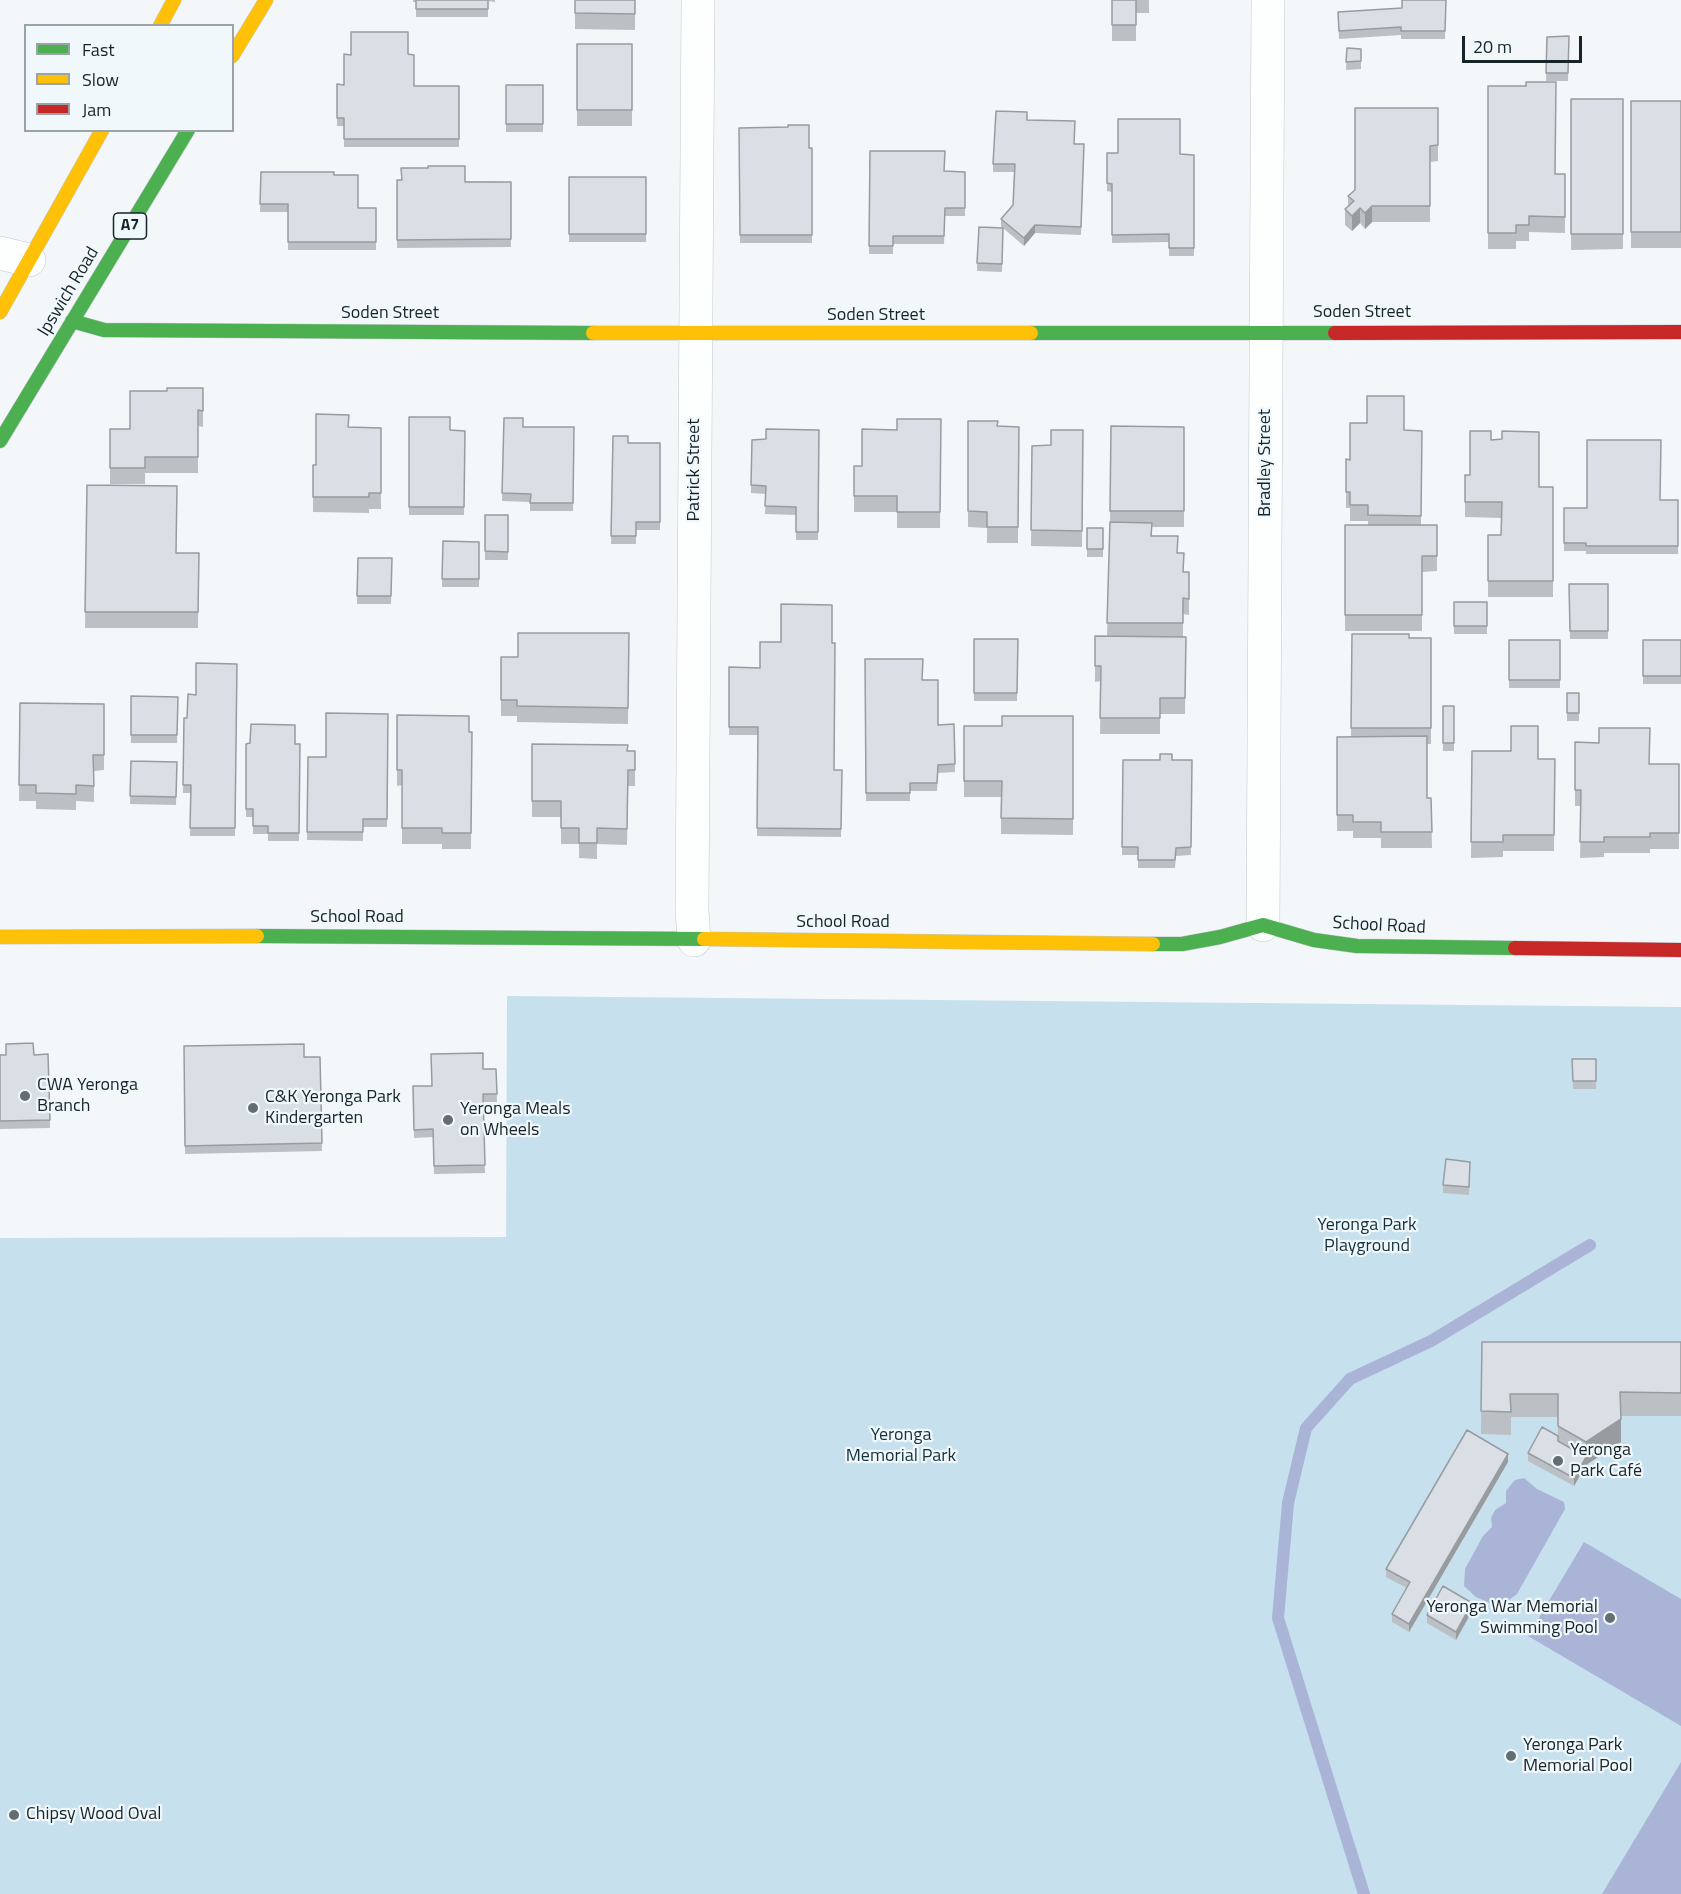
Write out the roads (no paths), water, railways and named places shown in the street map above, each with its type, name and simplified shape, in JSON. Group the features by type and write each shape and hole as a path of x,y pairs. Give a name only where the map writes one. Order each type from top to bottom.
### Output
{"main road":[{"path":"161,24 174,0"},
{"path":"234,53 266,0"},
{"path":"0,312 15,256 101,132"},
{"name":"Ipswich Road","path":"0,441 187,132"},
{"name":"Soden Street","path":"72,321 104,330 696,334 1267,331 1681,332"},
{"name":"School Road","path":"0,937 384,936 1182,944 1263,926 1314,940 1357,946 1681,950"}],"street":[{"name":"Patrick Street","path":"694,940 692,910 698,0"},
{"name":"Bradley Street","path":"1263,926 1268,0"}],"water":[{"path":"1524,1478 1537,1489 1564,1502 1565,1509 1517,1594 1505,1603 1494,1605 1476,1597 1464,1586 1465,1569 1483,1536 1492,1527 1491,1518 1495,1510 1506,1503 1506,1491 1515,1480"},
{"name":"Yeronga War Memorial Swimming Pool","path":"1584,1542 1681,1599 1681,1726 1528,1636"},
{"path":"1681,1762 1681,1894 1602,1894"}],"waterway":[{"path":"1364,1894 1278,1618 1288,1503 1306,1428 1350,1379 1431,1341 1590,1245"}],"place":[{"name":"CWA Yeronga Branch","path":"25,1096"},
{"name":"C&K Yeronga Park Kindergarten","path":"253,1108"},
{"name":"Yeronga Meals on Wheels","path":"448,1120"},
{"name":"Yeronga Park Café","path":"1558,1461"},
{"name":"Yeronga War Memorial Swimming Pool","path":"1610,1618"},
{"name":"Yeronga Park Memorial Pool","path":"1511,1756"},
{"name":"Chipsy Wood Oval","path":"14,1815"}],"park label":[{"name":"Yeronga Park Playground","path":"1367,1236"},
{"name":"Yeronga Memorial Park","path":"901,1446"}]}
